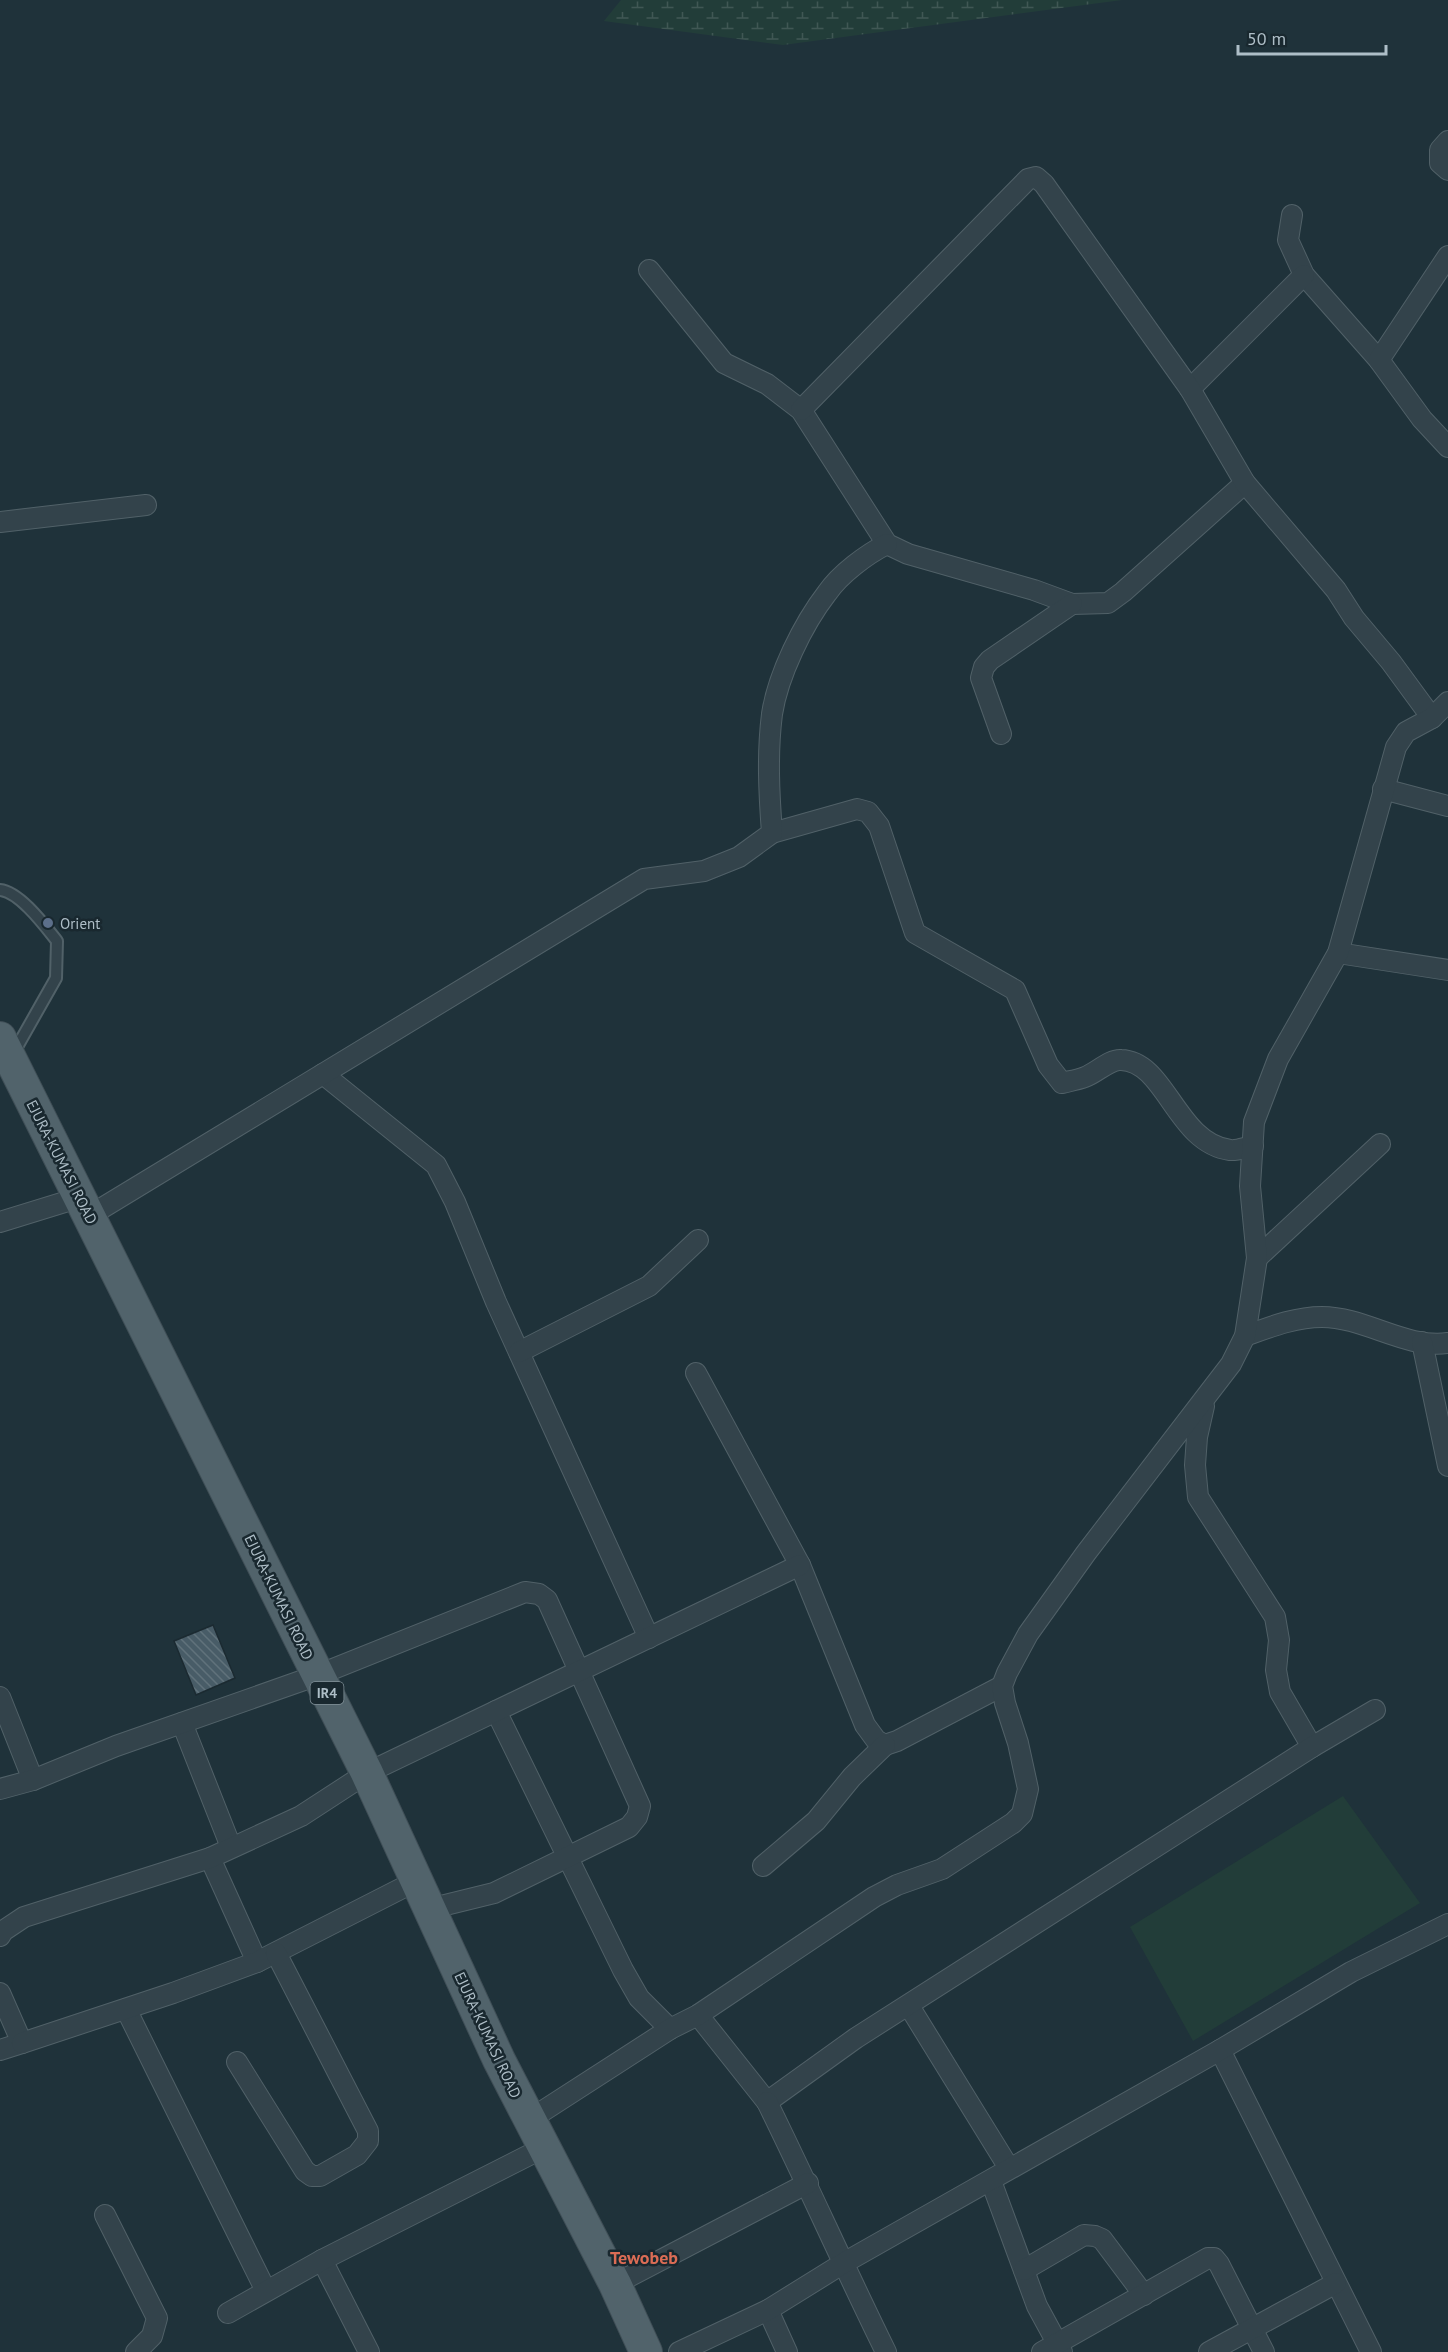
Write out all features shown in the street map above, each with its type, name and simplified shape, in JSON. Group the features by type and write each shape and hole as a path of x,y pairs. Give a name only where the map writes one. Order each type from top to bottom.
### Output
{"main road":[{"name":"EJURA-KUMASI ROAD","path":"5,1049 367,1773 498,2060 615,2284 646,2352"}],"street":[{"path":"1448,141 1440,150 1440,163 1448,170"},
{"path":"801,410 1028,179 1036,177 1044,184 1190,389 1245,483 1336,590 1354,618 1432,718"},
{"path":"1292,215 1288,240 1304,275 1379,360 1422,419 1448,447"},
{"path":"1379,360 1448,256"},
{"path":"649,270 724,363 767,384 801,410 887,544 908,554 1034,590 1072,604 1108,603 1245,483"},
{"path":"1190,389 1304,275"},
{"path":"0,522 146,505"},
{"path":"772,833 768,776 772,712 789,656 827,591 869,554 887,544"},
{"path":"1001,734 981,678 984,667 990,660 1072,604"},
{"path":"529,2121 670,2028 698,2015 874,1897 942,1869 1013,1824 1022,1814 1028,1789 1024,1765 1002,1686 1015,1656 1060,1589 1232,1364 1245,1336 1257,1258 1250,1186 1254,1122 1273,1069 1338,953 1396,747 1406,732 1432,718 1448,702"},
{"path":"1383,789 1448,806"},
{"path":"0,1222 85,1207 323,1074 644,879 704,871 739,857 772,833 857,809 868,812 879,826 915,933 1015,990 1048,1065 1062,1083 1085,1077 1119,1059 1136,1062 1158,1082 1185,1122 1208,1144 1232,1150 1253,1146"},
{"path":"1338,953 1448,970"},
{"path":"323,1074 436,1165 455,1202 519,1352 649,1638"},
{"path":"1257,1258 1380,1144"},
{"path":"519,1352 649,1286 698,1240"},
{"path":"1245,1336 1283,1322 1322,1317 1349,1321 1422,1342 1448,1343"},
{"path":"1422,1342 1448,1466"},
{"path":"696,1373 800,1565 865,1725 876,1740 885,1745"},
{"path":"1205,1400 1196,1456 1198,1497 1275,1617 1280,1640 1276,1670 1280,1692 1312,1747"},
{"path":"0,1936 3,1931 24,1917 210,1858 301,1816 367,1773 800,1565"},
{"path":"0,1789 33,1780 116,1746 318,1675 525,1592 539,1594 547,1600 640,1806 637,1817 629,1827 494,1893 429,1909"},
{"path":"763,1866 816,1821 852,1777 885,1745 897,1742 1002,1686"},
{"path":"0,1697 33,1780"},
{"path":"767,2102 856,2038 1312,1747 1375,1710"},
{"path":"496,1711 623,1970 639,1998 670,2028"},
{"path":"182,1723 231,1847"},
{"path":"210,1858 257,1962"},
{"path":"0,2050 126,2009 257,1962 416,1881"},
{"path":"679,2352 768,2310 842,2264 1220,2050 1351,1972 1448,1924"},
{"path":"237,2062 305,2171 312,2176 320,2176 357,2155 368,2141 368,2131 276,1953"},
{"path":"0,1993 22,2043"},
{"path":"909,2006 1009,2168"},
{"path":"126,2009 266,2291"},
{"path":"698,2015 767,2102 808,2183 842,2264 886,2352"},
{"path":"1220,2050 1371,2352"},
{"path":"228,2313 322,2260 543,2148"},
{"path":"991,2181 1054,2350 1143,2295 1208,2258 1214,2258 1264,2352"},
{"path":"615,2284 808,2183"},
{"path":"105,2216 157,2318 152,2336 136,2352"},
{"path":"1024,2270 1084,2235 1095,2236 1102,2239 1143,2295"},
{"path":"322,2260 369,2352"},
{"path":"1209,2352 1336,2283"},
{"path":"768,2310 787,2352"}],"lane":[{"path":"0,890 8,891 16,897 57,941 56,978 5,1049"}],"green space":[{"path":"621,0 1122,0 783,45 604,21"},
{"path":"1343,1796 1420,1903 1193,2041 1130,1927"}],"building":[{"path":"213,1625 235,1678 196,1695 174,1641"}],"place":[{"name":"Orient","path":"48,923"}],"district":[{"name":"Tewobeb","path":"644,2257"}]}
